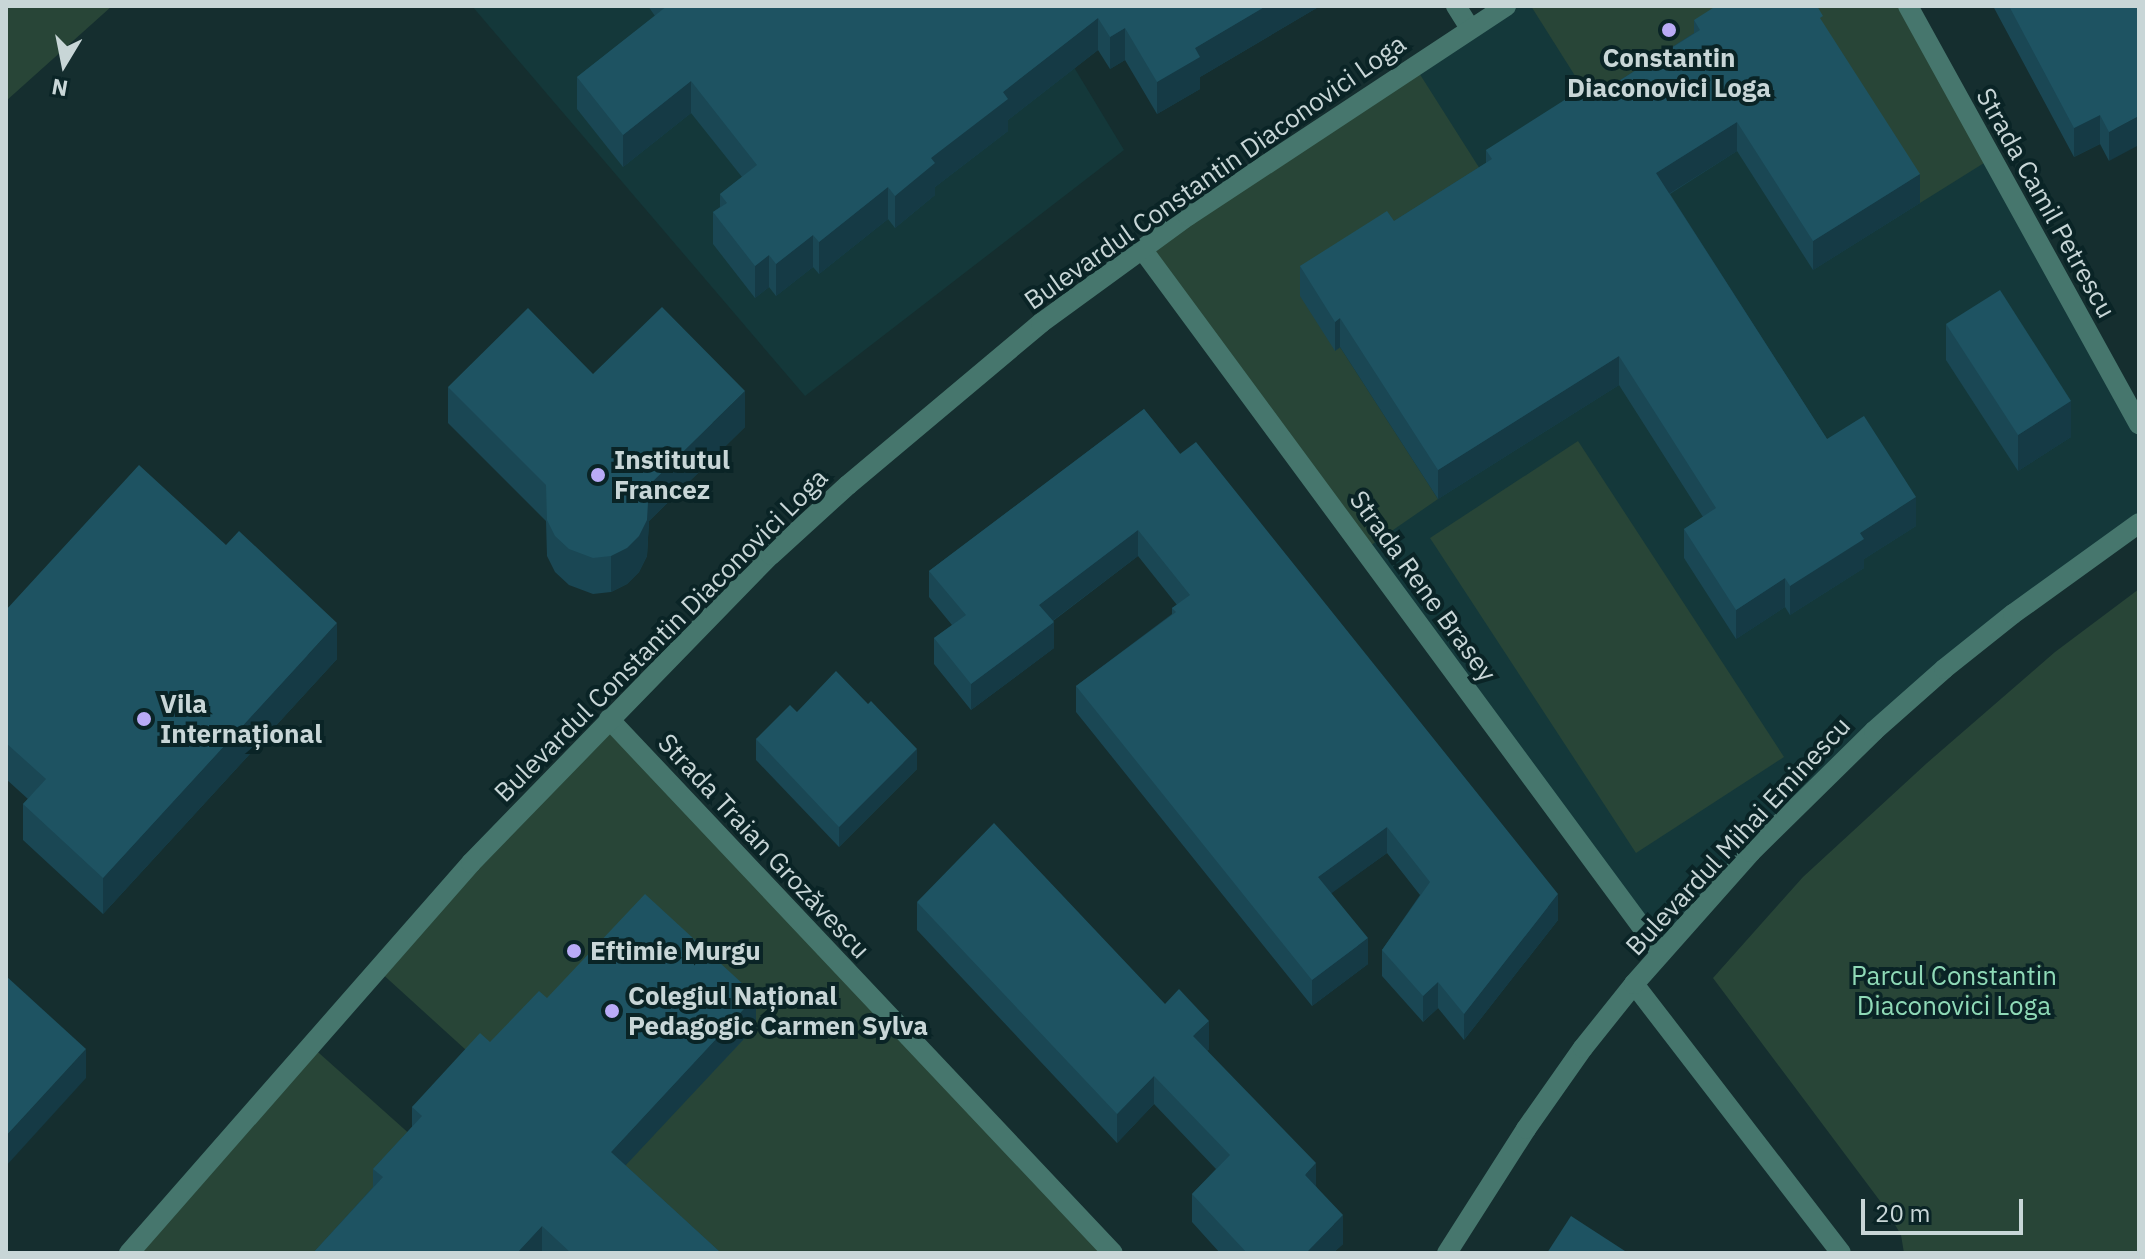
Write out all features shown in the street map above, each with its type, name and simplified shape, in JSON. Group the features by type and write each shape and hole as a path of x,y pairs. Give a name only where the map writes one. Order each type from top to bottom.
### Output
{"street":[{"path":"1456,6 1470,28"},
{"name":"Bulevardul Constantin Diaconovici Loga","path":"129,1253 471,863 771,555 848,485 1041,323 1142,249 1506,6"},
{"name":"Strada Camil Petrescu","path":"1908,6 2139,424"},
{"name":"Strada Rene Brasey","path":"1142,249 1661,953"},
{"name":"Bulevardul Mihai Eminescu","path":"1447,1253 1526,1129 1634,984 1751,852 1874,731 2013,614 2139,523"},
{"name":"Strada Traian Grozăvescu","path":"609,719 1113,1253"},
{"path":"1634,984 1841,1253"}],"shaded area":[{"path":"472,6 1037,6 1124,150 805,396"},
{"path":"1506,6 1908,6 2139,424 2139,523 1944,669 1661,953 1142,249"}],"green space":[{"path":"6,6 112,6 6,101"},
{"path":"1531,6 1762,6 1596,109"},
{"path":"1798,6 1908,6 1992,158 1920,203 1820,47"},
{"path":"1414,65 1492,188 1335,351 1340,347 1438,499 1364,550 1142,249"},
{"path":"1578,441 1784,757 1636,853 1430,538"},
{"name":"Parcul Constantin Diaconovici Loga","path":"2139,589 2139,1253 1904,1253 1901,1235 1886,1209 1713,978 1803,877 1927,763 2055,652"},
{"name":"Colegiul Național Pedagogic Carmen Sylva","path":"609,719 1113,1253 689,1253 378,970"},
{"path":"310,1045 422,1145 339,1253 131,1253"}],"building":[{"path":"667,6 1266,6 1195,48 1200,57 1157,82 1125,28 1110,37 1098,18 1003,92 1008,99 931,158 935,163 895,196 888,187 819,242 813,235 776,264 769,255 755,266 713,212 727,203 720,194 757,165 691,81 623,135 577,77"},
{"path":"1716,6 1817,6 1823,16 1820,18 1920,174 1813,241 1737,122 1656,173 1827,439 1864,416 1916,497 1860,533 1864,539 1790,586 1785,578 1736,610 1684,529 1716,508 1619,356 1438,470 1340,318 1335,322 1300,266 1387,211 1394,221 1492,159 1486,150 1596,80 1603,91 1700,30 1694,20"},
{"path":"2009,6 2139,6 2139,116 2109,132 2100,115 2074,128"},
{"path":"2000,290 2071,401 2018,435 1946,324"},
{"name":"Institutul Francez","path":"662,307 745,391 649,485 647,520 639,536 627,548 611,556 593,558 569,549 555,536 547,520 546,485 448,387 528,308 593,374"},
{"path":"1144,409 1180,454 1196,442 1558,894 1464,1014 1438,982 1423,996 1382,950 1430,882 1387,827 1318,877 1368,938 1312,980 1076,686 1176,612 1172,608 1190,595 1138,530 1039,605 1054,622 971,684 934,638 966,615 929,571"},
{"name":"Vila Internațional","path":"139,465 226,545 239,531 337,623 103,878 23,804 46,779 6,743 6,610"},
{"path":"836,671 868,704 871,701 917,749 839,827 756,739 790,705 797,712"},
{"path":"994,823 1165,1004 1179,989 1209,1021 1193,1036 1316,1163 1305,1175 1343,1215 1306,1253 1247,1253 1192,1194 1230,1155 1154,1076 1117,1114 917,902"},
{"path":"645,894 756,996 611,1152 721,1253 571,1253 542,1226 517,1253 313,1253 383,1177 373,1169 422,1116 412,1107 480,1033 490,1042 539,991 547,998"},
{"path":"6,976 86,1049 6,1136"},
{"path":"1571,1216 1628,1253 1547,1253"}],"place":[{"name":"Constantin Diaconovici Loga","path":"1669,30"},
{"name":"Institutul Francez","path":"598,475"},
{"name":"Vila Internațional","path":"144,719"},
{"name":"Eftimie Murgu","path":"574,951"},
{"name":"Colegiul Național Pedagogic Carmen Sylva","path":"612,1011"}]}
